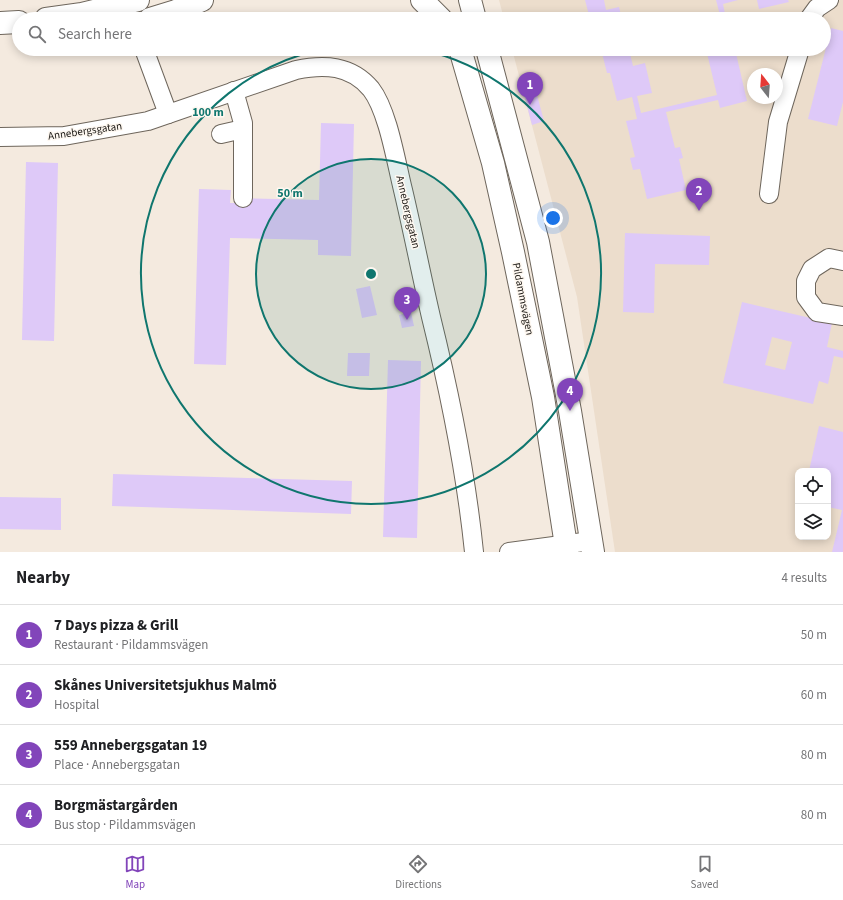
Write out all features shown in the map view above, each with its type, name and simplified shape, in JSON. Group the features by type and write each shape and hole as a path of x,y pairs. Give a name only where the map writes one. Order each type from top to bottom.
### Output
{"main road":[{"path":"90,12 138,0"},
{"path":"173,12 202,0"},
{"path":"422,0 434,12"},
{"path":"470,0 473,12"},
{"path":"0,23 12,22"},
{"path":"0,36 12,37"},
{"name":"Pildammsvägen","path":"462,56 493,163 513,252 543,397 567,549"},
{"path":"489,56 539,250 570,411 592,546"}],"street":[{"path":"814,12 817,8 829,0"},
{"path":"147,56 168,114"},
{"path":"769,194 778,122 798,56"},
{"name":"Annebergsgatan","path":"0,137 64,136 148,121 296,70 326,65 350,72 361,80 371,89 378,101 395,159 438,346 462,465 474,552"},
{"path":"234,92 238,102 243,136 243,198"},
{"path":"221,134 243,136"},
{"path":"232,183 235,156 243,136"},
{"path":"843,261 829,258 812,269 806,281 806,297 817,312 843,316"},
{"path":"509,552 592,546"}],"shaded area":[{"path":"499,0 843,0 843,552 615,552 577,297 514,56 831,56 831,12 502,12"}],"building":[{"path":"585,0 604,0 606,10 619,7 620,12 588,12"},
{"path":"716,0 738,0 723,4 725,12 719,12"},
{"path":"757,0 788,0 789,2 759,9"},
{"path":"831,28 843,31 843,102 837,126 808,119 824,56 831,56"},
{"path":"603,56 631,56 633,66 645,63 652,93 637,96 641,113 717,95 708,56 737,56 747,101 720,108 718,100 666,112 675,148 680,147 683,158 679,159 686,190 647,199 640,169 633,170 630,158 635,157 626,121 637,119 632,97 617,101 610,73 607,73"},
{"path":"534,84 544,121 532,125 522,87"},
{"path":"321,123 354,124 351,256 318,255 318,240 230,238 226,365 194,364 199,189 231,190 230,203 238,203 238,198 319,200"},
{"path":"26,162 58,163 54,341 22,340"},
{"path":"625,233 710,236 709,265 655,264 654,313 623,312"},
{"path":"370,286 377,315 362,318 356,289"},
{"path":"742,302 832,323 827,347 843,351 843,358 834,356 828,384 819,381 813,404 723,383","holes":["772,337 792,342 785,370 765,365"]},
{"path":"411,312 414,326 402,328 399,315"},
{"path":"348,353 370,353 369,376 347,376"},
{"path":"388,360 421,361 417,538 383,537"},
{"path":"819,426 843,432 843,552 832,552 842,510 831,508 831,468 810,468"},
{"path":"113,474 352,481 351,514 112,506"},
{"path":"0,497 61,498 61,530 0,529"}],"place":[{"name":"7 Days pizza & Grill","path":"530,105"},
{"name":"Skånes Universitetsjukhus Malmö","path":"699,211"},
{"name":"559 Annebergsgatan 19","path":"407,320"},
{"name":"Borgmästargården","path":"570,411"}]}
